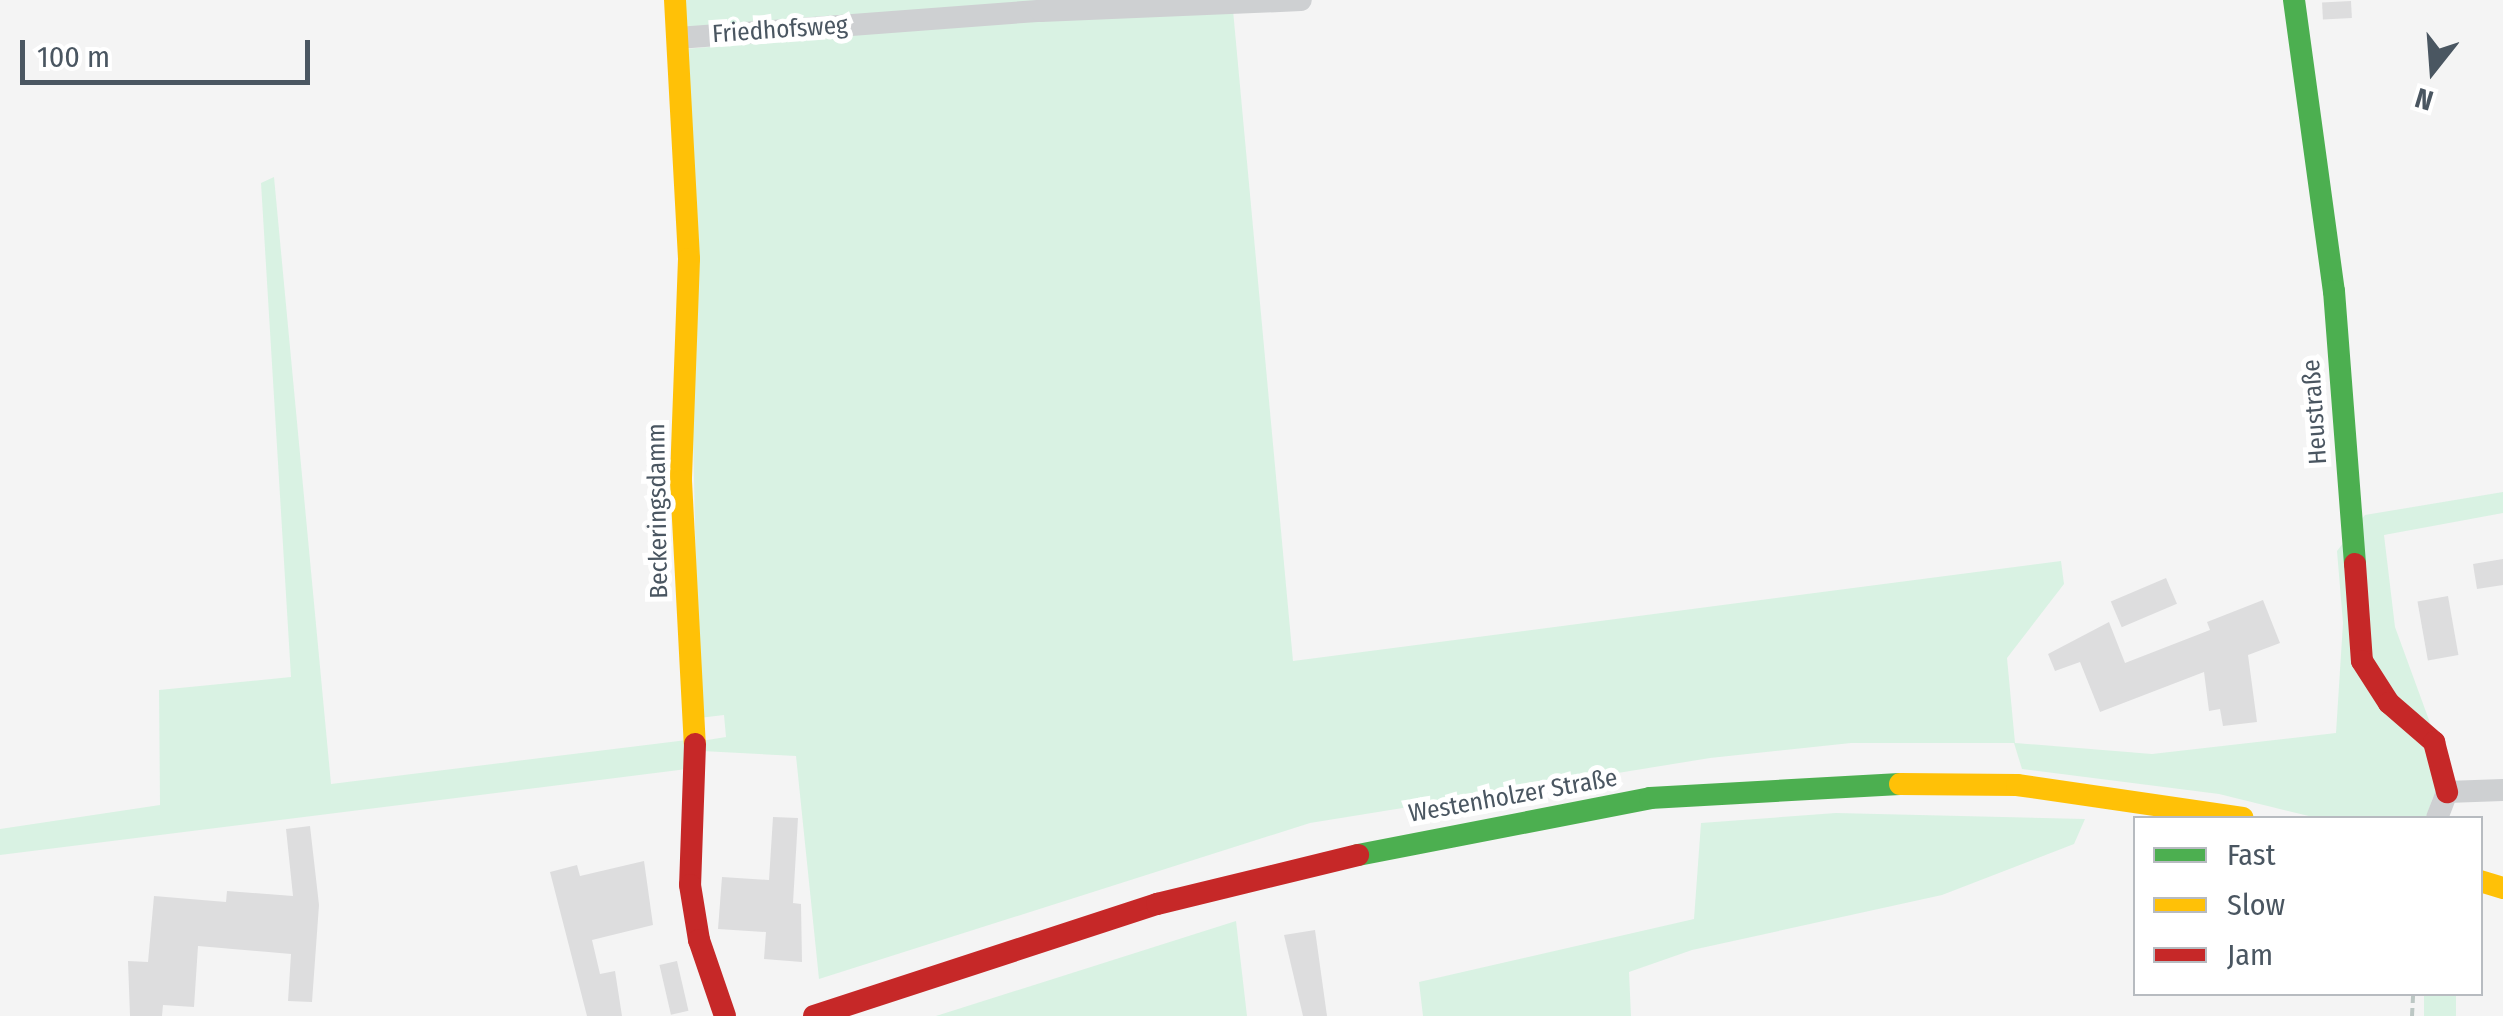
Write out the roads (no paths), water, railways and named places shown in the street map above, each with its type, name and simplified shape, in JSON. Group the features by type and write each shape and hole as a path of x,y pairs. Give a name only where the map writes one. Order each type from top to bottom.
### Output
{"street":[{"name":"Beckeringsdamm","path":"676,0 689,259 681,481 697,833 690,886 699,940 726,1016"},
{"name":"Friedhofsweg","path":"678,38 1041,10 1301,0"},
{"name":"Heustraße","path":"2294,0 2334,291 2362,661 2389,703 2434,742 2446,792"},
{"name":"Westenholzer Straße","path":"814,1016 1157,904 1432,836 1650,798 1834,784 2017,785 2229,816"},
{"path":"2438,816 2446,792 2503,790"}]}
